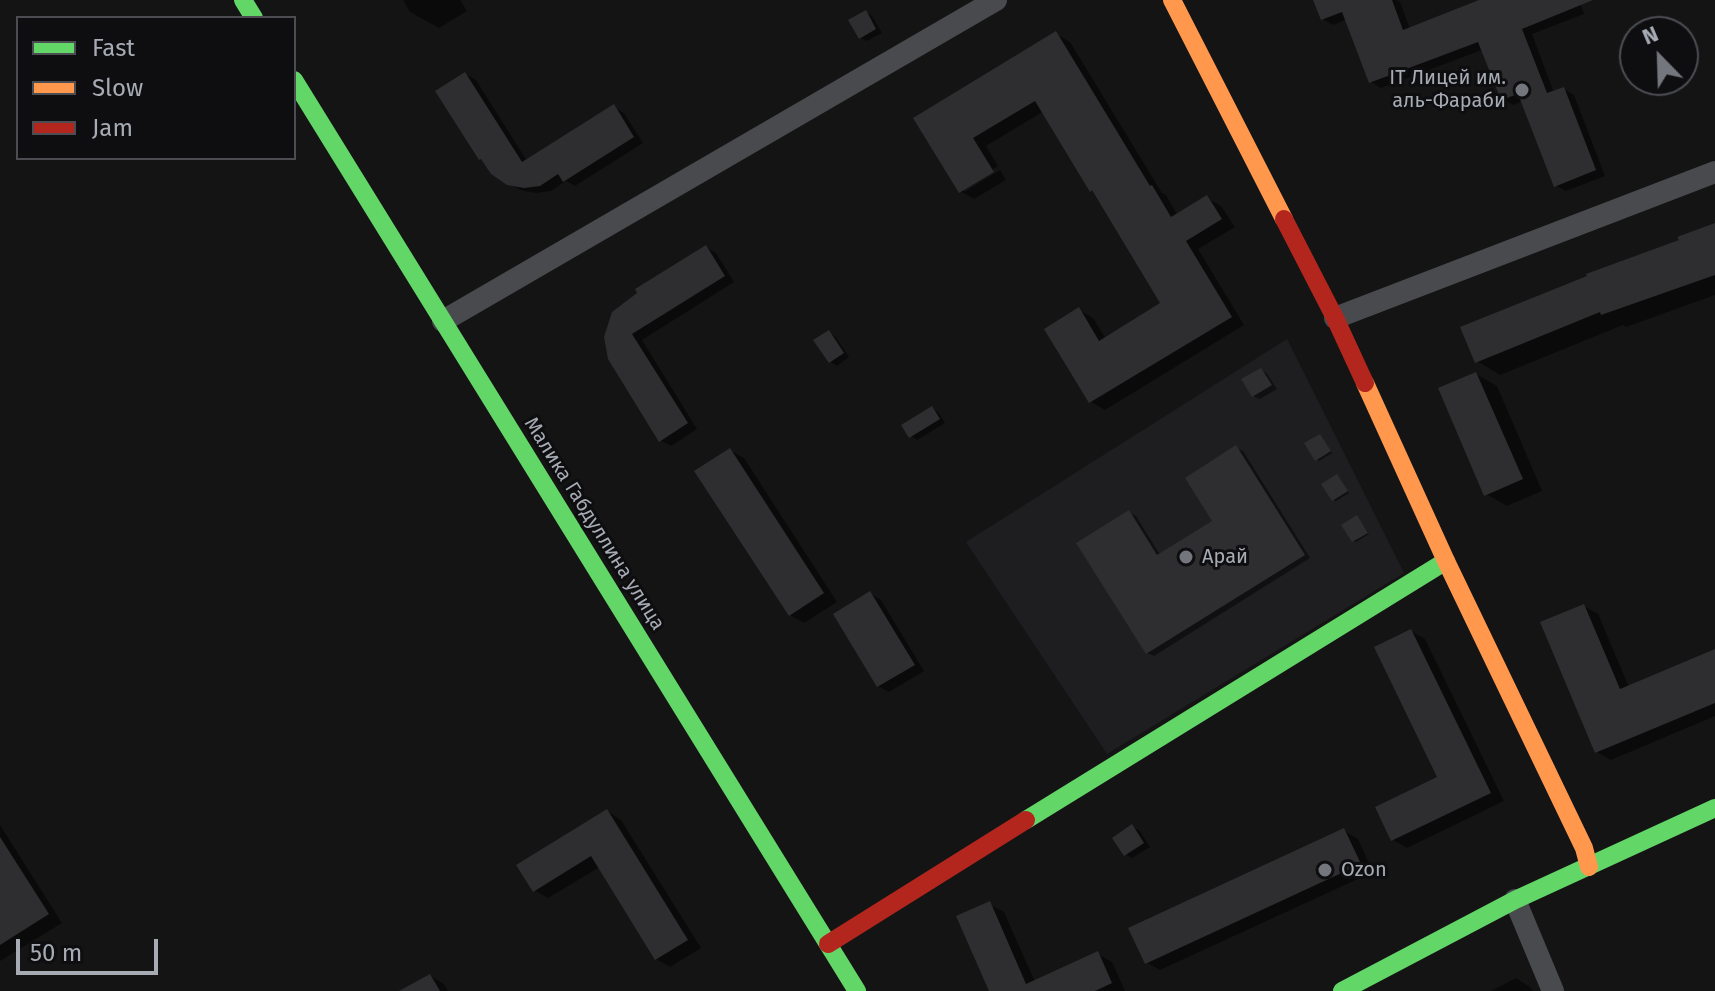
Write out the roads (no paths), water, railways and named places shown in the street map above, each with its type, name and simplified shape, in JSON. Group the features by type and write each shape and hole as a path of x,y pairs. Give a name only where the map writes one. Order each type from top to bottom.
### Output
{"street":[{"path":"443,321 996,0"},
{"path":"1172,0 1335,318 1446,561 1584,848 1589,867"},
{"name":"Малика Габдуллина улица","path":"296,83 857,991"},
{"path":"1335,318 1715,172"},
{"path":"828,944 1446,561"},
{"path":"1342,991 1515,900 1715,808"},
{"path":"1515,900 1553,991"}],"place":[{"name":"IT Лицей им. аль-Фараби","path":"1522,90"},
{"name":"Арай","path":"1186,557"},
{"name":"Ozon","path":"1325,870"}]}
